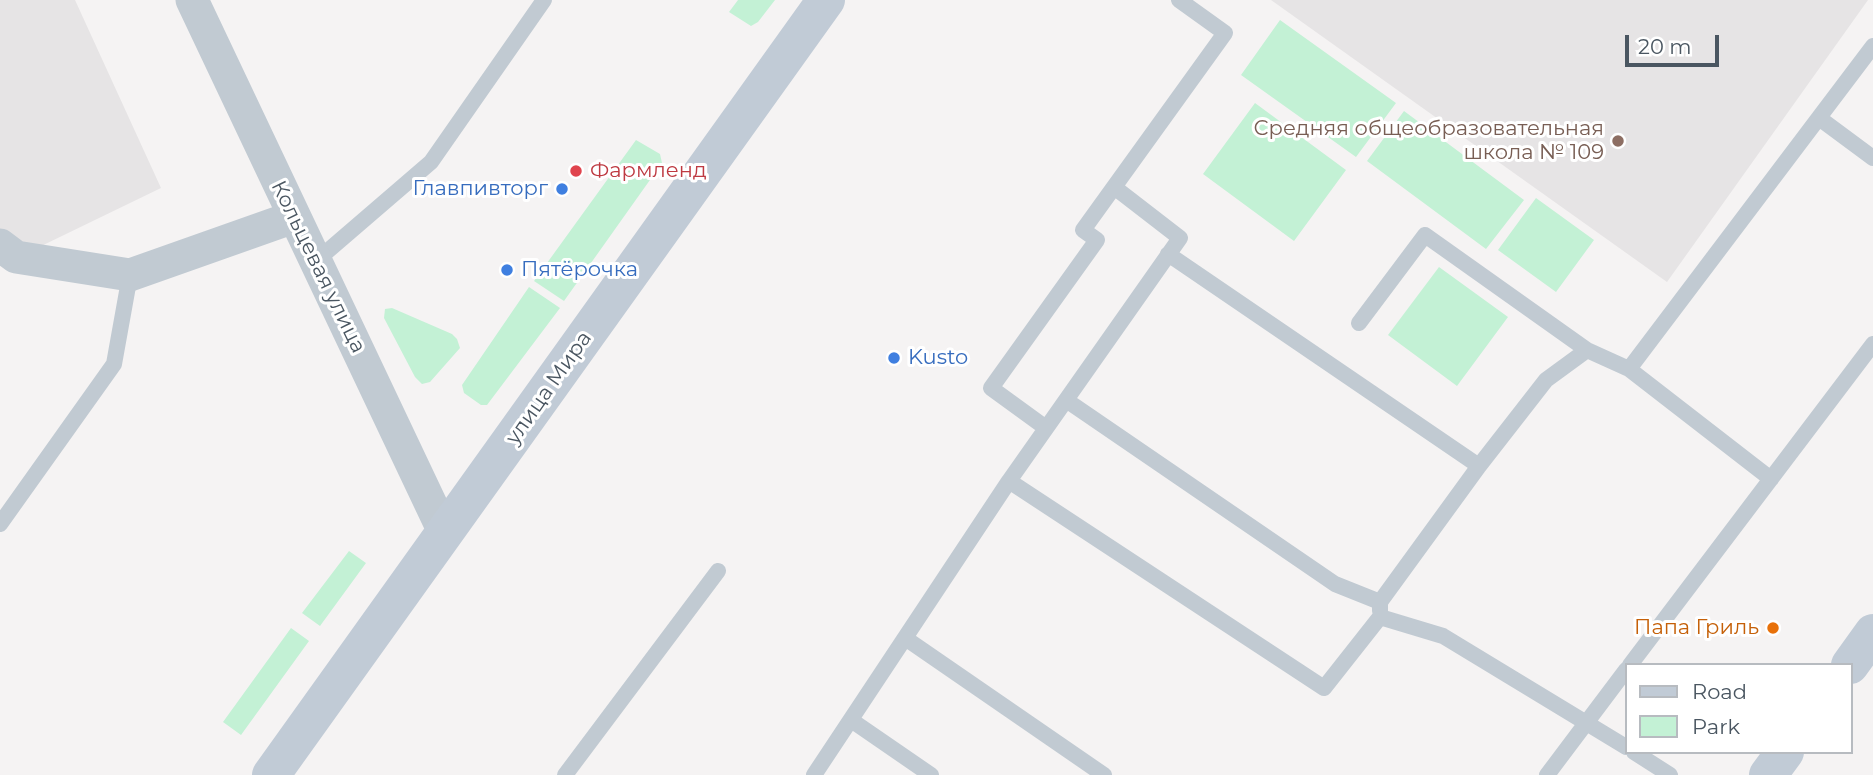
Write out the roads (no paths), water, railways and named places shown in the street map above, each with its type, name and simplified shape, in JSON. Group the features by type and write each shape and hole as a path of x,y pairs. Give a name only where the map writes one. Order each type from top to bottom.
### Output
{"main road":[{"name":"улица Мира","path":"271,775 826,0"},
{"path":"1851,663 1873,633"},
{"path":"1768,775 1784,754"}],"street":[{"name":"Кольцевая улица","path":"192,0 445,534"},
{"path":"0,245 16,257 130,275 294,217"}],"lane":[{"path":"316,261 431,162 544,0"},
{"path":"1046,428 990,388 1097,240 1083,230 1225,33 1179,0"},
{"path":"1629,369 1873,47"},
{"path":"1819,118 1873,158"},
{"path":"814,775 1009,481 1180,238 1114,187"},
{"path":"1359,323 1425,235 1587,350 1629,369 1771,479"},
{"path":"1168,254 1479,466"},
{"path":"0,524 114,364 130,275"},
{"path":"1632,663 1873,344"},
{"path":"1009,481 1324,688 1479,466 1546,380 1587,350"},
{"path":"1066,400 1335,584 1380,610 1443,635 1624,746"},
{"path":"565,775 718,571"},
{"path":"905,638 1104,775"},
{"path":"1547,775 1624,673"},
{"path":"851,720 931,775"},
{"path":"1637,754 1670,775"}],"place":[{"name":"Средняя общеобразовательная школа № 109","path":"1618,141"},
{"name":"Фармленд","path":"576,171"},
{"name":"Главпивторг","path":"562,189"},
{"name":"Пятёрочка","path":"507,270"},
{"name":"Kusto","path":"894,358"},
{"name":"Папа Гриль","path":"1773,628"}]}
